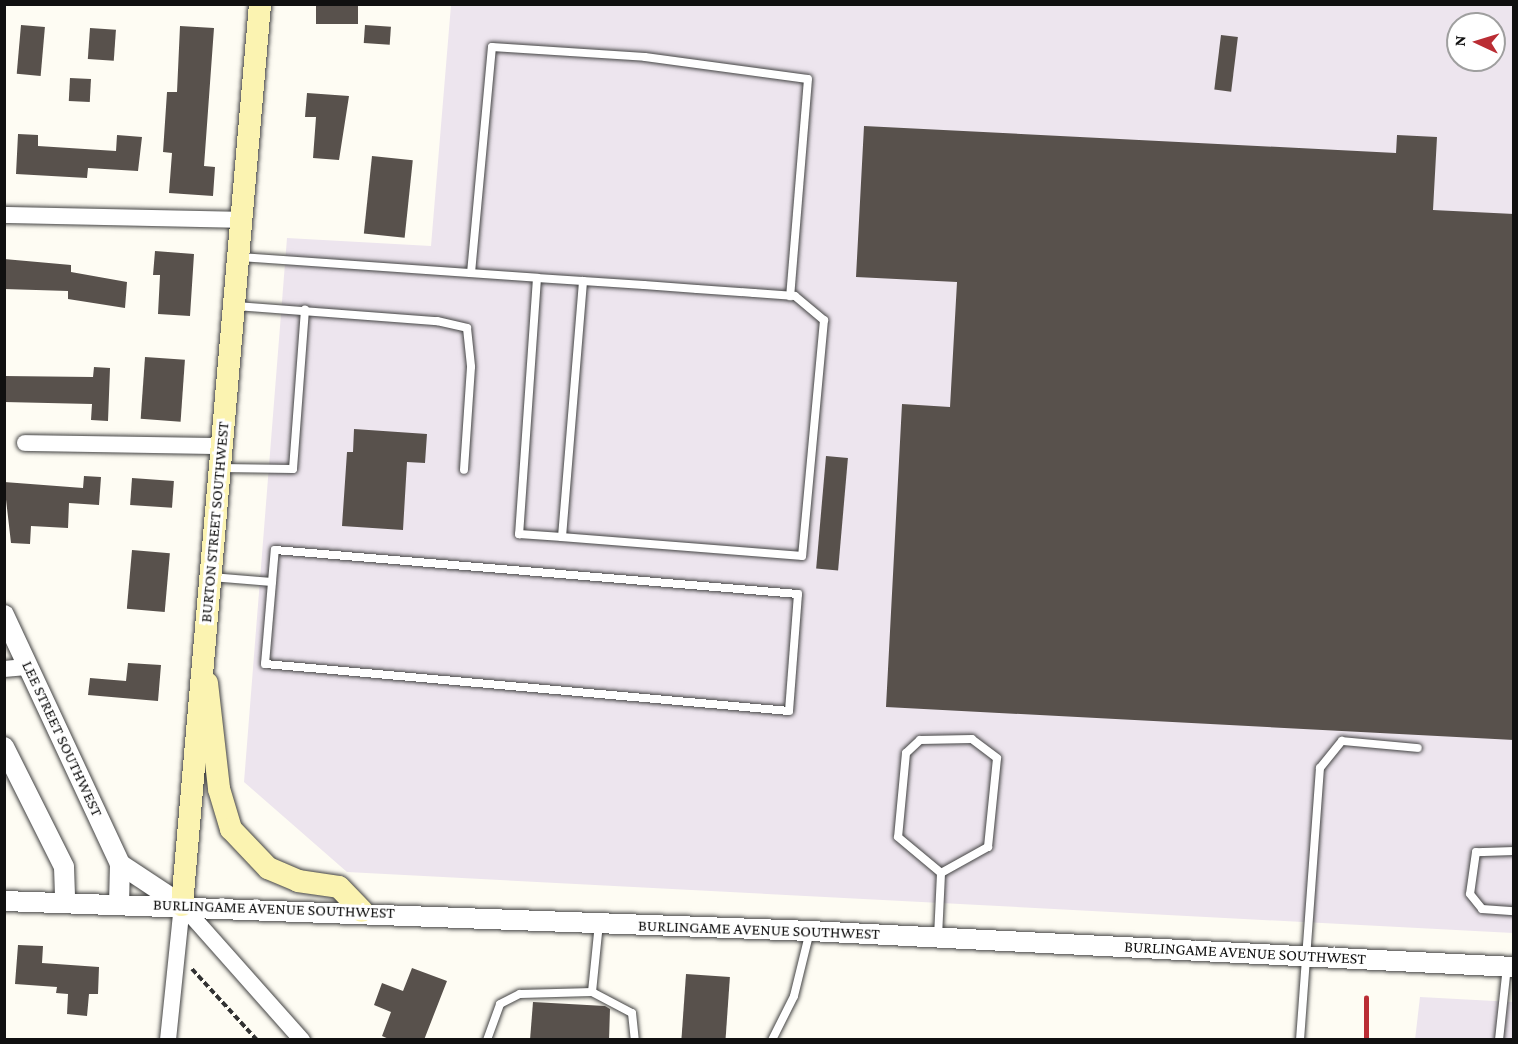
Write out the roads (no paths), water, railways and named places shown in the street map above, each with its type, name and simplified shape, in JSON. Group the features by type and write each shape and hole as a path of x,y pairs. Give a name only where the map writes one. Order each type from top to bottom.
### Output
{"main road":[{"name":"BURTON STREET SOUTHWEST","path":"182,905 232,306 260,4"},
{"path":"203,662 216,720 219,789 231,829 268,868 339,887 362,911"}],"street":[{"path":"4,215 240,220"},
{"path":"25,443 221,457"},
{"name":"LEE STREET SOUTHWEST","path":"4,615 120,864 119,904"},
{"path":"4,669 29,667"},
{"path":"4,747 64,867 65,903"},
{"path":"120,864 182,905 302,1040"},
{"name":"BURLINGAME AVENUE SOUTHWEST","path":"4,901 362,911 810,931 1510,967"},
{"name":"BURTON STREET SOUTHWEST","path":"168,1040 182,905"}],"lane":[{"path":"471,273 492,47 645,57 808,79 790,296"},
{"path":"237,257 471,273 790,296 824,320 802,556 519,534 537,278"},
{"path":"562,537 583,281"},
{"path":"232,306 305,309 467,328 471,367 464,470"},
{"path":"221,457 293,469 305,309"},
{"path":"275,550 798,594 789,711 266,664 272,582 275,550"},
{"path":"211,577 272,582"},
{"path":"972,739 997,758 988,846 940,873 898,837 906,753 920,740 972,739"},
{"path":"1300,1040 1303,956 1320,768 1342,741 1418,748"},
{"path":"1514,851 1476,852 1470,894 1482,909 1514,911"},
{"path":"938,938 940,873"},
{"path":"592,992 598,923"},
{"path":"772,1040 794,996 810,931"},
{"path":"1500,1040 1510,967"},
{"path":"487,1040 500,1004 520,994 592,992 632,1013 635,1040"}],"railway":[{"path":"1366,998 1366,1040"}]}
